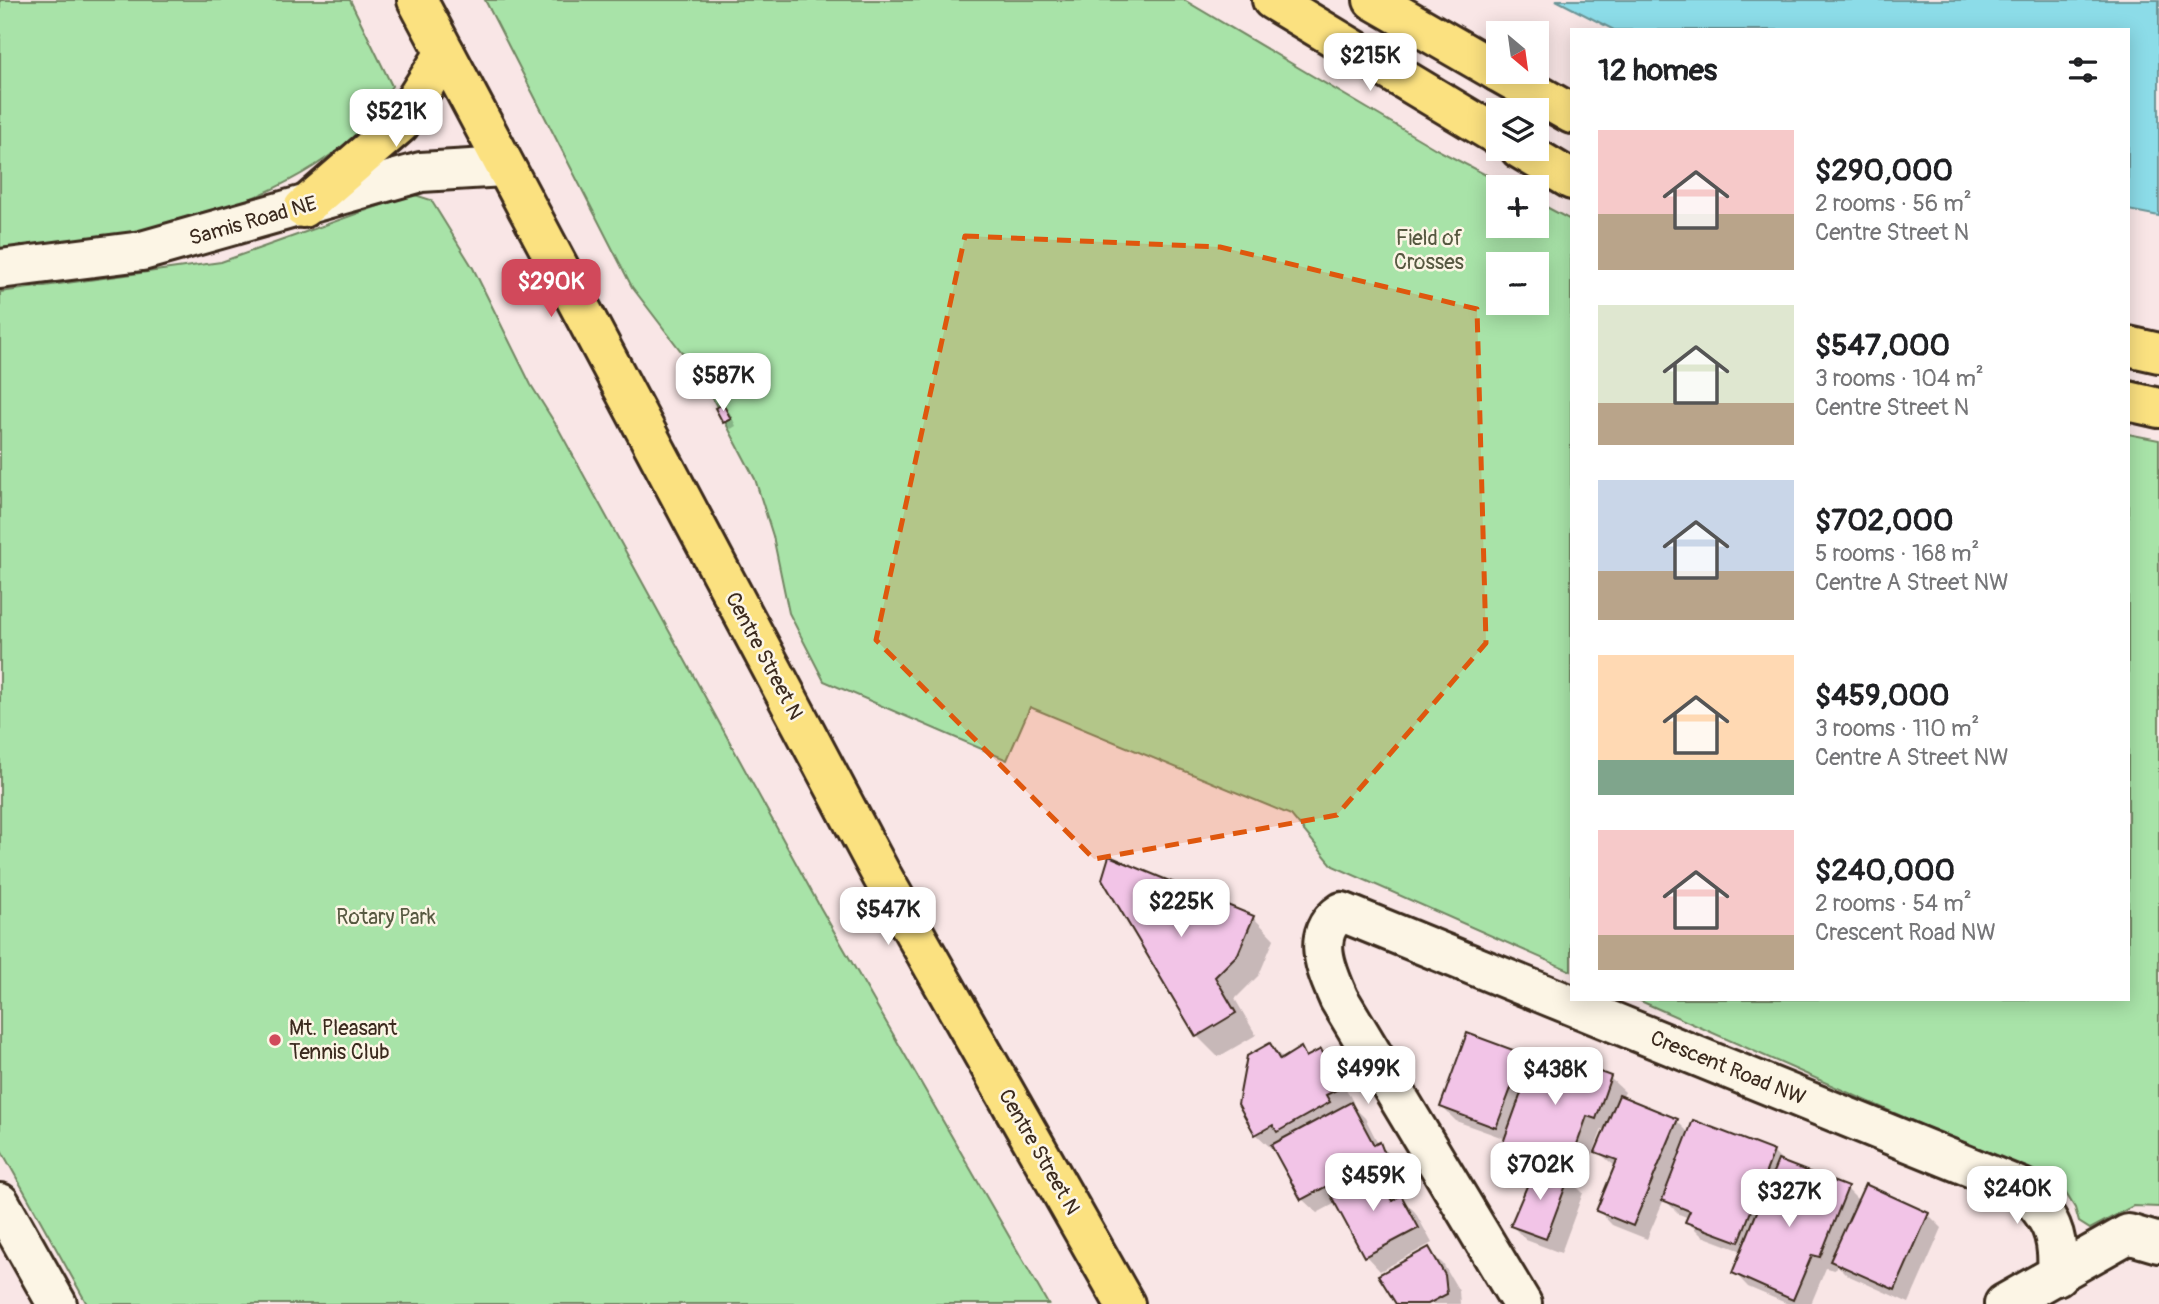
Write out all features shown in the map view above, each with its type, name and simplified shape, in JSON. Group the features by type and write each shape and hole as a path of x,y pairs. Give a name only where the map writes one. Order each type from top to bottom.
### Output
{"main road":[{"name":"Centre Street N","path":"417,0 882,876 1125,1304"},
{"path":"1272,0 1486,129"},
{"path":"1373,0 1486,65"},
{"path":"303,208 400,124 444,53"},
{"path":"1519,84 1570,113"},
{"path":"1540,161 1570,179"},
{"path":"2130,346 2159,353"},
{"path":"2130,401 2159,408"}],"street":[{"name":"Samis Road NE","path":"0,269 142,251 303,208 421,172 504,167"},
{"name":"Crescent Road NW","path":"1522,1304 1339,999 1322,955 1326,930 1332,919 1342,912 1989,1172 2022,1188 2046,1214 2056,1237 2057,1276"},
{"path":"0,1203 57,1304"},
{"path":"2004,1304 2057,1276 2144,1239"}],"highlighted area":[{"path":"965,236 1220,247 1477,309 1486,643 1337,815 1094,859 876,640"}],"green space":[{"path":"0,0 350,0 392,86 370,115 374,131 355,146 348,142 310,169 269,191 227,208 137,231 92,239 0,248"},
{"name":"Field of Crosses","path":"485,0 1184,0 1436,149 1486,175 1486,238 1549,238 1549,208 1570,219 1570,971 1333,866 1291,815 1030,707 1007,760 824,681 789,613 773,536 755,479 703,380 632,287"},
{"name":"Rotary Park","path":"412,194 431,200 473,268 531,385 558,428 820,907 1048,1304 87,1304 0,1148 0,292 221,262"},
{"path":"2130,434 2159,440 2159,1207 2133,1206 2090,1229 2079,1222 2075,1208 2062,1187 1641,1001 2130,1001"}],"water":[{"path":"1556,0 2159,0 2159,216 2130,210 2130,28 1610,28"}],"building":[{"path":"723,404 731,419 723,423 715,408"},
{"path":"1109,856 1254,916 1238,954 1215,977 1236,1013 1196,1037 1102,879"},
{"path":"1467,1033 1524,1054 1496,1128 1440,1107"},
{"path":"1270,1043 1280,1060 1301,1047 1306,1057 1321,1049 1340,1088 1326,1095 1330,1102 1277,1132 1273,1125 1255,1135 1238,1104 1247,1056"},
{"path":"1537,1049 1611,1076 1596,1119 1587,1116 1569,1167 1503,1143"},
{"path":"1619,1095 1678,1119 1633,1226 1596,1211 1617,1160 1595,1152"},
{"path":"1351,1102 1374,1145 1380,1142 1385,1155 1301,1200 1271,1145"},
{"path":"1693,1120 1774,1151 1739,1242 1685,1222 1690,1211 1662,1200"},
{"path":"1778,1160 1848,1187 1820,1257 1812,1255 1793,1300 1732,1273"},
{"path":"1536,1165 1569,1177 1546,1239 1510,1226"},
{"path":"1375,1169 1392,1201 1401,1195 1419,1228 1364,1257 1330,1194"},
{"path":"1865,1184 1929,1213 1895,1290 1830,1261"},
{"path":"1429,1247 1445,1275 1447,1294 1428,1304 1396,1304 1378,1275"}],"place":[{"name":"Mt. Pleasant Tennis Club","path":"275,1040"}]}
